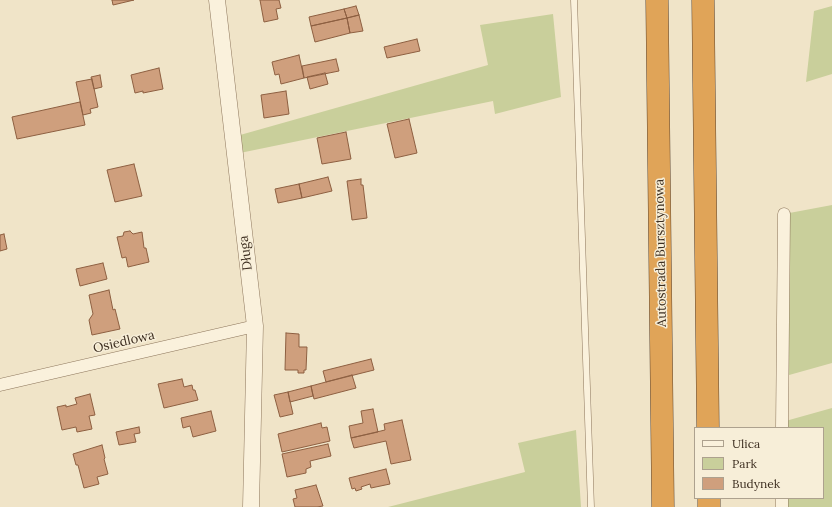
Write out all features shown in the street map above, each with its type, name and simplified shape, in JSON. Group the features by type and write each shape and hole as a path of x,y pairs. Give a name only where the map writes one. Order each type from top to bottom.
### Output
{"highway":[{"name":"Autostrada Bursztynowa","path":"657,0 664,507"},
{"path":"703,0 708,427"}],"street":[{"name":"Długa","path":"217,0 255,326 251,507"},
{"path":"782,427 784,214"},
{"name":"Osiedlowa","path":"0,386 255,326"}],"lane":[{"path":"574,0 591,507"}],"green space":[{"path":"832,6 832,74 806,82 814,11"},
{"path":"553,14 561,97 495,114 493,101 235,154 233,137 488,65 480,25"},
{"path":"832,205 832,363 782,377 784,214"},
{"path":"832,408 832,507 782,507 782,499 824,499 824,427 782,427 782,422"},
{"path":"576,430 581,507 388,507 525,472 518,443"}],"building":[{"path":"112,0 134,0 113,5"},
{"path":"260,0 279,0 281,8 276,9 278,19 264,22"},
{"path":"356,6 359,15 347,18 344,9"},
{"path":"344,9 347,18 311,26 309,17"},
{"path":"359,15 363,31 350,33 347,18"},
{"path":"347,18 350,33 315,42 311,26"},
{"path":"417,39 420,51 387,58 384,47"},
{"path":"299,55 304,78 281,84 279,74 275,75 272,62"},
{"path":"336,59 339,71 304,78 302,66"},
{"path":"159,68 163,89 135,93 131,75"},
{"path":"325,73 328,84 310,89 307,77"},
{"path":"100,75 102,87 94,89 91,77"},
{"path":"92,79 98,107 90,109 91,113 83,115 76,82"},
{"path":"286,91 289,114 264,118 261,95"},
{"path":"80,102 85,125 17,139 12,117"},
{"path":"409,119 417,153 395,158 387,124"},
{"path":"346,132 351,159 322,164 317,138"},
{"path":"134,164 142,196 115,202 107,170"},
{"path":"328,177 332,191 302,198 299,184"},
{"path":"361,179 367,218 352,220 347,181"},
{"path":"299,184 302,198 278,203 275,189"},
{"path":"130,231 133,234 142,232 144,248 146,248 149,262 128,267 126,257 122,258 117,237 123,236 124,232"},
{"path":"4,234 7,249 0,251 0,235"},
{"path":"103,263 107,279 80,286 76,269"},
{"path":"109,290 113,310 115,309 120,329 92,335 89,320 93,314 89,295"},
{"path":"286,333 299,334 299,347 307,347 306,370 304,370 304,373 298,373 298,370 285,370"},
{"path":"371,359 374,370 326,382 323,371"},
{"path":"352,375 356,388 314,399 311,386"},
{"path":"182,379 184,387 192,385 198,400 164,408 158,384"},
{"path":"311,386 313,396 290,402 288,392"},
{"path":"288,392 293,414 280,417 274,395"},
{"path":"90,394 95,415 89,416 92,429 77,432 76,427 62,430 57,407 66,405 66,407 77,404 75,398"},
{"path":"373,409 378,432 351,438 349,426 363,423 361,411"},
{"path":"211,411 216,431 193,437 190,426 183,428 181,418"},
{"path":"402,420 411,460 391,464 386,441 354,448 351,438 385,430 384,424"},
{"path":"321,423 322,428 327,427 330,441 282,452 278,434"},
{"path":"139,427 140,433 134,434 136,442 119,445 116,432"},
{"path":"328,444 331,456 310,461 311,467 306,469 306,473 287,477 282,454"},
{"path":"102,445 108,474 97,477 99,484 84,488 78,465 76,465 73,454"},
{"path":"386,469 390,484 371,488 370,484 361,487 362,489 356,491 355,488 352,489 349,478"},
{"path":"316,485 323,506 295,507 293,499 297,498 295,490"}]}
